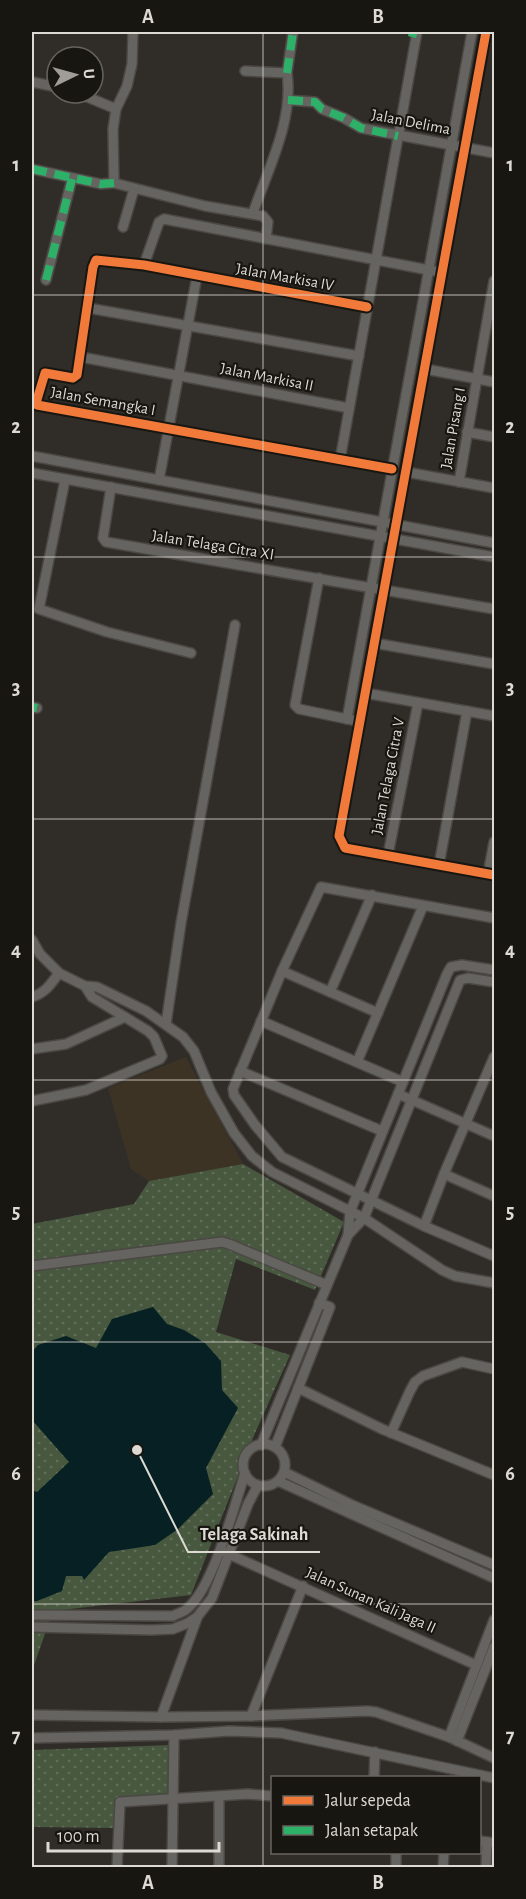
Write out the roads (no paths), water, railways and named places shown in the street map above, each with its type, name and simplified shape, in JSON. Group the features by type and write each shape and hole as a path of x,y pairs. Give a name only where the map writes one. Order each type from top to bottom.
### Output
{"street":[{"path":"114,183 113,129 116,109 127,86 132,64 133,32"},
{"path":"253,213 279,140 288,100 287,73 293,32"},
{"path":"340,460 398,136 414,32"},
{"path":"346,719 472,32"},
{"path":"486,32 339,836 345,848 491,874 495,842"},
{"path":"245,70 287,73"},
{"name":"Jalan Delima","path":"288,100 315,102 322,109 361,128 495,153"},
{"path":"105,104 116,109"},
{"path":"32,169 101,184 114,183 205,206 253,213 266,218 268,222 266,239"},
{"path":"46,280 72,179"},
{"path":"123,227 134,189"},
{"path":"144,266 159,222 164,219 442,272"},
{"name":"Jalan Markisa IV","path":"88,308 94,261 102,260 367,307"},
{"path":"159,480 196,276"},
{"name":"Jalan Pisang I","path":"459,482 495,281"},
{"path":"34,402 45,373 76,376 88,308 359,356"},
{"name":"Jalan Markisa II","path":"81,357 349,408"},
{"path":"424,369 495,382"},
{"name":"Jalan Semangka I","path":"34,402 37,405 392,469"},
{"path":"467,432 495,437"},
{"path":"32,456 495,543"},
{"path":"406,472 495,488"},
{"path":"32,473 495,557"},
{"path":"65,480 35,608 107,632 191,652"},
{"name":"Jalan Telaga Citra XI","path":"111,486 103,538 106,542 495,609"},
{"path":"319,578 295,705 299,710 360,721"},
{"path":"166,1024 181,923 235,625"},
{"path":"374,643 495,664"},
{"path":"365,693 495,716"},
{"name":"Jalan Telaga Citra V","path":"388,855 418,702"},
{"path":"439,865 467,711"},
{"path":"495,918 321,887 282,971 233,1089 234,1095 255,1125 282,1157 424,1226 495,1256"},
{"path":"330,992 372,895"},
{"path":"357,1062 423,906"},
{"path":"32,940 40,954 59,973 85,986 97,987 146,1011 183,1037 194,1051 234,1133 252,1156 272,1172 364,1218 442,1270 455,1276 495,1284"},
{"path":"261,1444 275,1447 284,1458 284,1472 272,1485 253,1483 245,1473 243,1466 248,1452 261,1444 348,1235 350,1212 451,967 462,964 495,970"},
{"path":"282,971 378,1012"},
{"path":"32,997 42,993 59,973"},
{"path":"348,1235 364,1218 460,980 468,978 495,982"},
{"path":"32,1101 86,1090 160,1059 161,1053 154,1037 148,1031 92,997 85,986"},
{"path":"32,1049 66,1044 125,1017"},
{"path":"261,1022 403,1082"},
{"path":"424,1226 495,1057"},
{"path":"240,1071 382,1131"},
{"path":"398,1095 495,1136"},
{"path":"444,1174 495,1196"},
{"path":"32,1266 222,1242 327,1285"},
{"path":"275,1447 330,1307 319,1303"},
{"path":"391,1433 415,1382 423,1376 462,1362 495,1369"},
{"path":"298,1388 391,1433 495,1475"},
{"path":"284,1472 352,1505 495,1565"},
{"path":"160,1717 197,1617 212,1598 245,1473"},
{"path":"278,1481 495,1578"},
{"path":"32,1639 35,1615 173,1616 190,1607 202,1591 258,1485"},
{"name":"Jalan Sunan Kali Jaga II","path":"223,1552 476,1665"},
{"path":"251,1716 303,1586"},
{"path":"190,1607 197,1617"},
{"path":"33,1627 172,1629 197,1617"},
{"path":"453,1739 476,1665 495,1620"},
{"path":"453,1739 495,1647"},
{"path":"32,1715 160,1717 376,1712 453,1739 495,1758"},
{"path":"32,1738 174,1735 229,1731 281,1733 495,1778"},
{"path":"172,1868 174,1735"},
{"path":"374,1776 375,1752"},
{"path":"117,1868 120,1802 248,1794 271,1796"},
{"path":"219,1796 219,1868"},
{"path":"486,1868 487,1842"}],"water":[{"path":"153,1307 167,1324 184,1330 205,1343 221,1361 222,1390 238,1408 206,1468 213,1494 178,1529 155,1545 109,1552 84,1580 82,1576 66,1576 62,1591 32,1601 32,1490 37,1492 69,1462 32,1420 32,1352 38,1345 66,1336 96,1348 112,1319"}],"place":[{"name":"Telaga Sakinah","path":"137,1450"}]}
